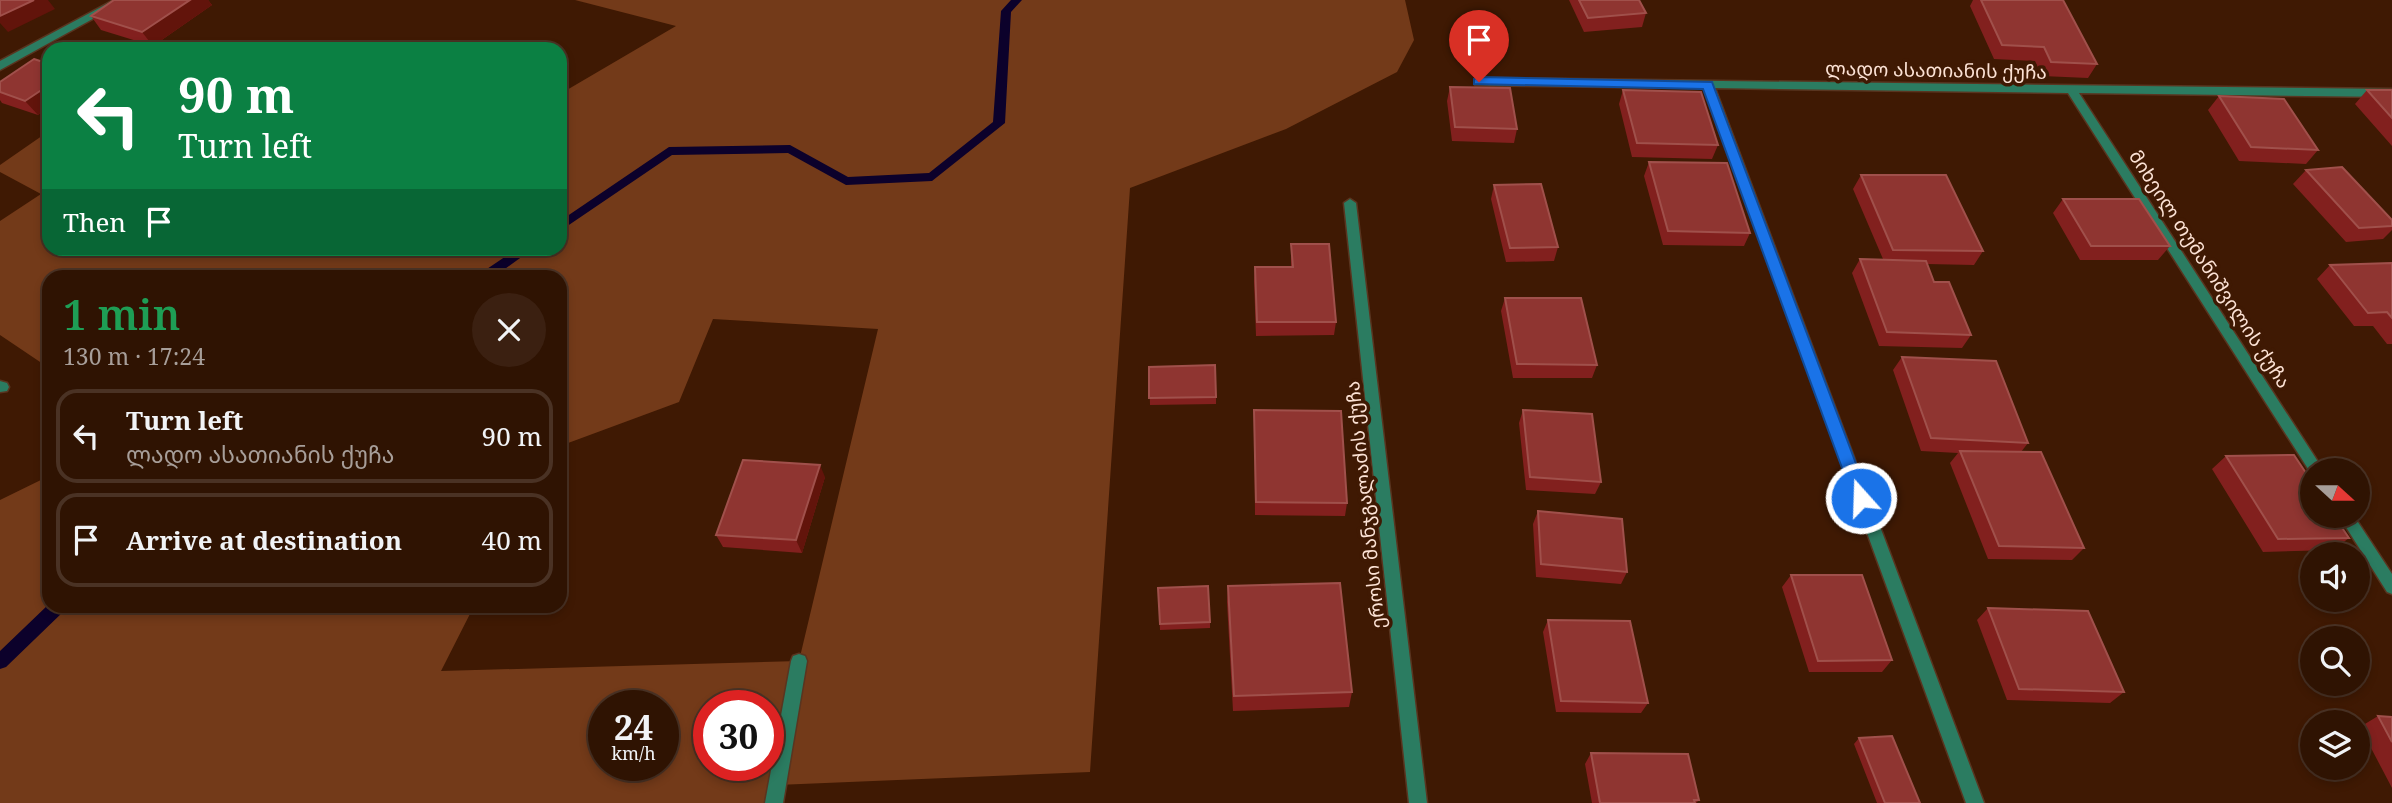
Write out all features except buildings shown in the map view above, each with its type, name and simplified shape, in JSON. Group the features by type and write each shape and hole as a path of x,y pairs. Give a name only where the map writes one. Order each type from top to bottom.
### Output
{"street":[{"path":"44,42 122,0"},
{"path":"0,66 42,43"},
{"path":"2095,76 2100,89"},
{"name":"ლადო ასათიანის ქუჩა","path":"1479,82 2392,93"},
{"path":"1708,85 1975,803"},
{"name":"მიხეილ თუმანიშვილის ქუჩა","path":"2071,89 2309,458"},
{"name":"ეროსი მანჯგალაძის ქუჩა","path":"1350,203 1418,803"},
{"path":"2354,528 2392,587"},
{"path":"774,803 799,662"}],"shaded area":[{"path":"575,0 1405,0 1414,40 1397,72 1286,129 1130,188 1090,772 777,785 774,803 0,803 0,500 42,479 42,613 470,613 441,671 799,661 878,329 713,319 679,402 567,443 567,270 42,270 42,363 0,335 0,221 41,194 0,172 0,165 42,136 42,256 567,256 567,90 676,26"}],"waterway":[{"path":"567,222 669,151 790,149 846,181 932,177 999,123 1006,11 1017,0"},
{"path":"495,270 516,256"},
{"path":"0,662 51,613"}],"route":[{"path":"1479,82 1708,85 1861,498"}]}
